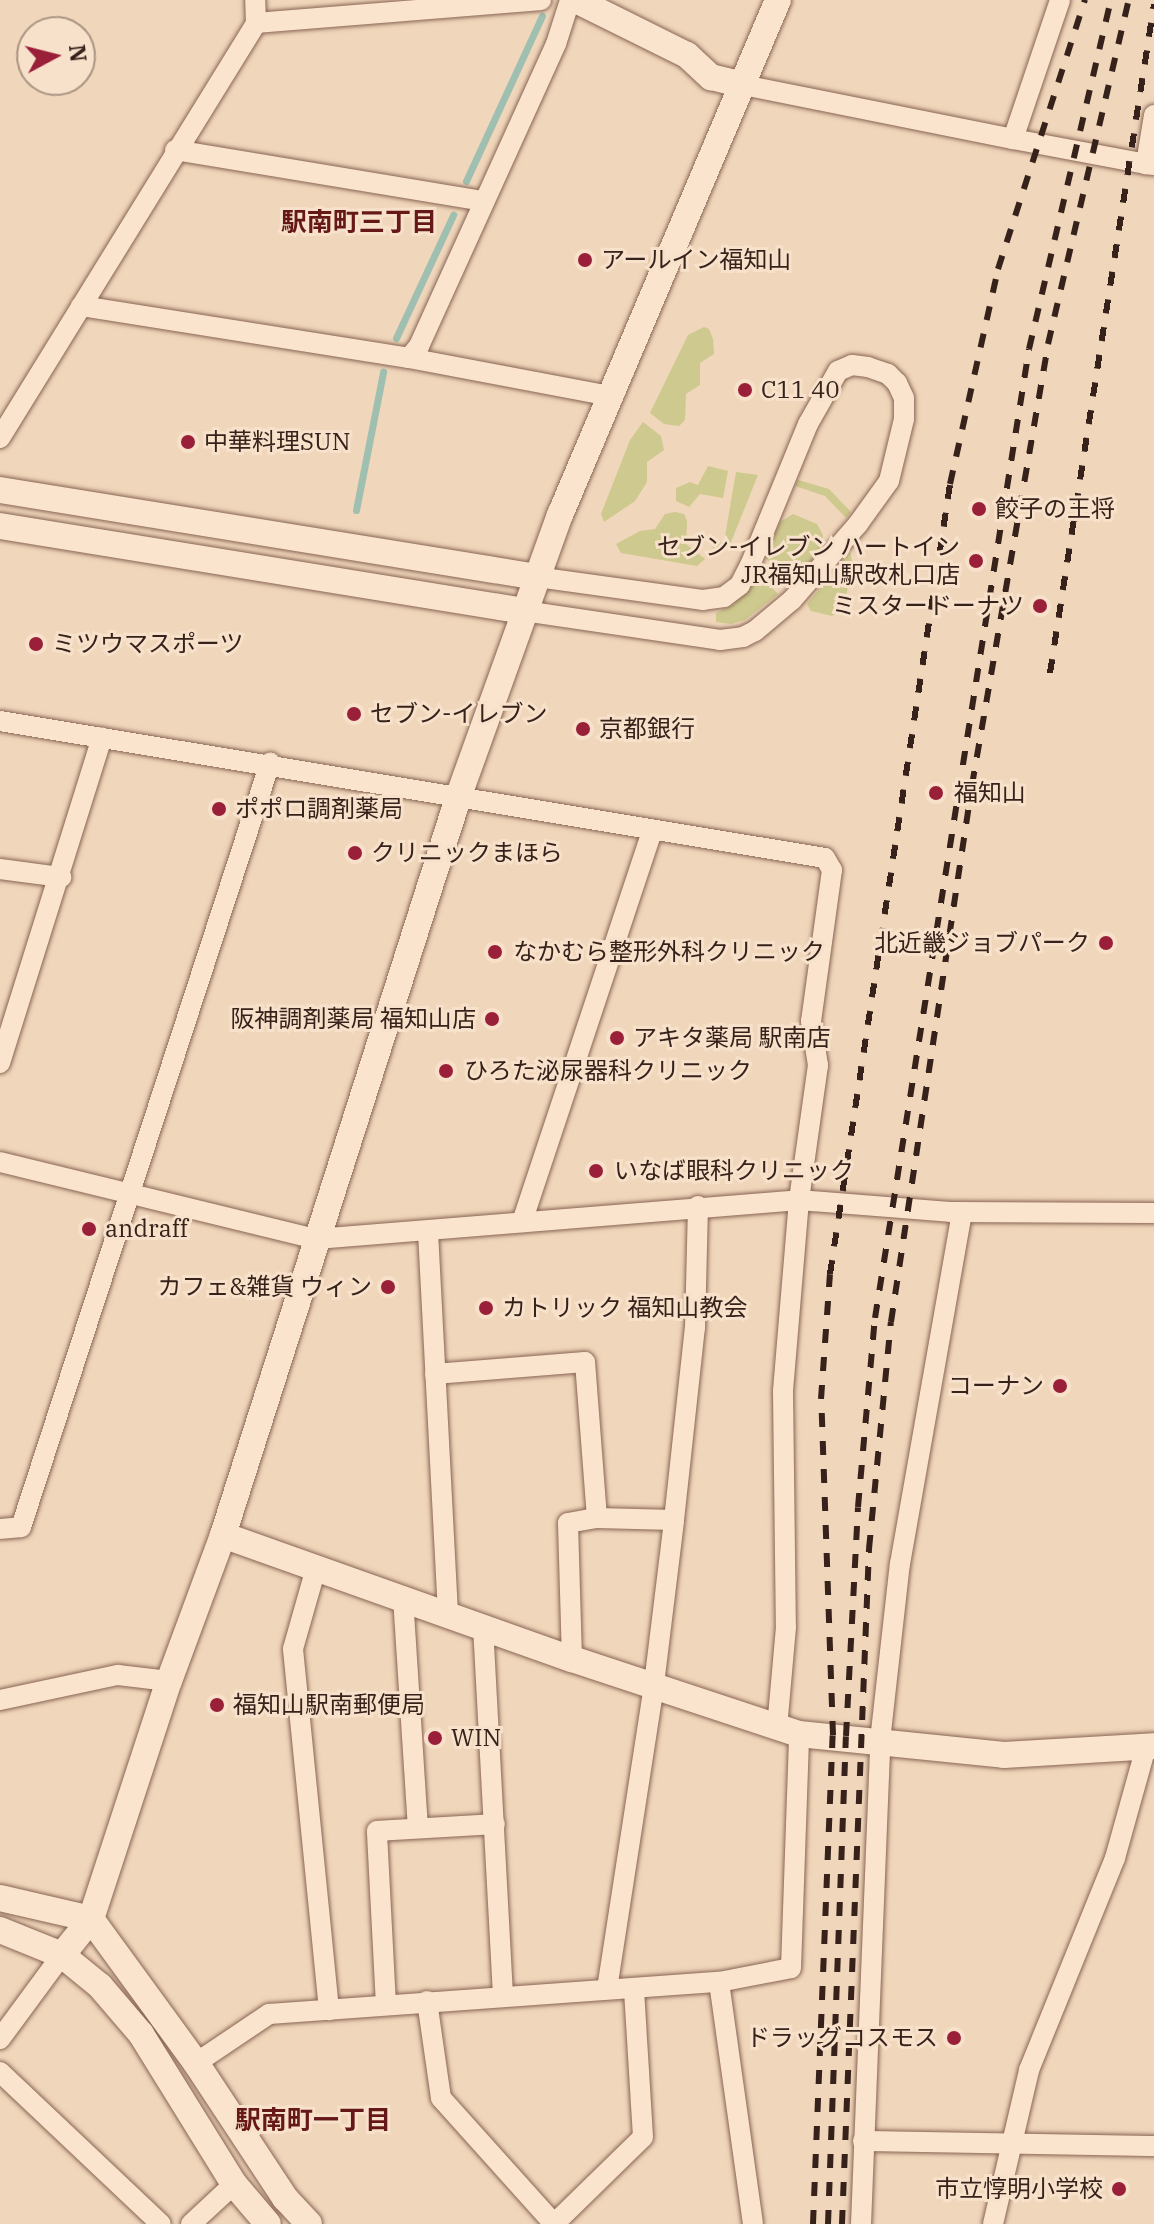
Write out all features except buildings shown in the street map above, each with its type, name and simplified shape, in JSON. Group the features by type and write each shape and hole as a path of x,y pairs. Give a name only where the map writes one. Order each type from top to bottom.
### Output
{"street":[{"path":"0,438 256,23 255,0"},
{"path":"256,23 541,0"},
{"path":"409,358 419,346 573,0 687,55 711,77 1013,139 1150,164 1154,115"},
{"path":"0,2039 91,1919 169,1681 223,1535 459,795 524,611 778,0"},
{"path":"1013,139 1060,0"},
{"path":"175,150 484,201"},
{"path":"81,306 409,358 611,396"},
{"path":"0,490 537,577 703,600 724,597 740,585 808,424 838,371 852,365 888,374 897,383 904,398 904,419 889,481 858,524 792,600 755,631 743,637 720,640 524,611 0,526"},
{"path":"0,721 270,763 652,831 825,858 832,870 811,1021 818,1065 799,1200 783,1391 791,1968 719,1982 269,2014 196,2063"},
{"path":"0,1063 61,877 102,738"},
{"path":"0,1529 21,1527 270,763"},
{"path":"522,1222 652,831"},
{"path":"0,869 61,877"},
{"path":"0,1162 316,1239 799,1200 962,1212 1154,1213"},
{"path":"607,1989 654,1684 674,1520 695,1328 698,1206"},
{"path":"861,2224 880,1741 900,1564 962,1212"},
{"path":"428,1232 448,1615"},
{"path":"435,1374 585,1362 597,1518"},
{"path":"572,1659 568,1523 597,1518 674,1520"},
{"path":"223,1535 572,1659 788,1730 1004,1755 1150,1747 1115,1858 1029,2070 1014,2145 993,2224"},
{"path":"316,1568 293,1649 329,2010"},
{"path":"403,1597 418,1827"},
{"path":"483,1626 503,1996"},
{"path":"0,1700 118,1675 169,1681"},
{"path":"386,2005 377,1831 495,1824"},
{"path":"0,1898 91,1919 196,2063 285,2198 309,2224"},
{"path":"0,1930 62,1955 100,1986 141,2034 234,2184 268,2224"},
{"path":"719,1982 753,2224"},
{"path":"427,2001 441,2098 554,2224 643,2137 634,1989"},
{"path":"0,2072 161,2224"},
{"path":"863,2141 1154,2146"},
{"path":"191,2224 234,2184"}],"shaded area":[{"path":"704,327 709,329 713,339 714,354 700,363 700,385 686,394 685,420 679,426 664,424 650,413 688,335"},
{"path":"643,422 661,436 664,450 647,462 647,482 635,501 604,522 601,514 630,440"},
{"path":"708,466 728,471 723,498 700,494 689,507 676,501 676,488 690,482 698,485"},
{"path":"736,472 758,475 729,547 715,554 711,541 724,542"},
{"path":"798,480 829,489 851,512 846,518 825,496 795,486"},
{"path":"665,514 684,514 687,521 686,544 705,559 697,566 621,553 616,544 640,531 655,529"},
{"path":"793,514 817,524 823,535 820,550 795,582 788,583 765,557 780,522"},
{"path":"850,552 853,565 843,609 832,616 811,611 807,604"},
{"path":"758,573 778,594 745,620 731,624 716,622 716,613 734,604"}],"waterway":[{"path":"466,181 542,16"},
{"path":"396,338 453,215"},
{"path":"356,510 383,372"}],"railway":[{"path":"813,2224 833,1735 821,1399 830,1274 950,484 998,269 1085,0"},
{"path":"828,2224 846,1736 858,1507 875,1318 1029,349 1111,0"},
{"path":"842,2224 869,1549 891,1322 972,785 1048,344 1129,0"},
{"path":"1050,673 1154,4"}],"place":[{"name":"アールイン福知山","path":"585,260"},
{"name":"C11 40","path":"745,390"},
{"name":"中華料理SUN","path":"188,442"},
{"name":"餃子の王将","path":"979,509"},
{"name":"セブン-イレブン ハートイン JR福知山駅改札口店","path":"976,561"},
{"name":"ミスタードーナツ","path":"1040,606"},
{"name":"ミツウマスポーツ","path":"36,644"},
{"name":"セブン-イレブン","path":"354,714"},
{"name":"京都銀行","path":"583,729"},
{"name":"福知山","path":"936,793"},
{"name":"ポポロ調剤薬局","path":"219,809"},
{"name":"クリニックまほら","path":"355,853"},
{"name":"北近畿ジョブパーク","path":"1106,943"},
{"name":"なかむら整形外科クリニック","path":"495,952"},
{"name":"阪神調剤薬局 福知山店","path":"492,1019"},
{"name":"アキタ薬局 駅南店","path":"617,1038"},
{"name":"ひろた泌尿器科クリニック","path":"446,1071"},
{"name":"いなば眼科クリニック","path":"596,1171"},
{"name":"andraff","path":"89,1229"},
{"name":"カフェ&雑貨 ウィン","path":"388,1287"},
{"name":"カトリック 福知山教会","path":"486,1308"},
{"name":"コーナン","path":"1060,1386"},
{"name":"福知山駅南郵便局","path":"217,1705"},
{"name":"WIN","path":"435,1738"},
{"name":"ドラッグコスモス","path":"954,2038"},
{"name":"市立惇明小学校","path":"1119,2189"}],"district":[{"name":"駅南町三丁目","path":"359,222"},
{"name":"駅南町一丁目","path":"313,2120"}]}
